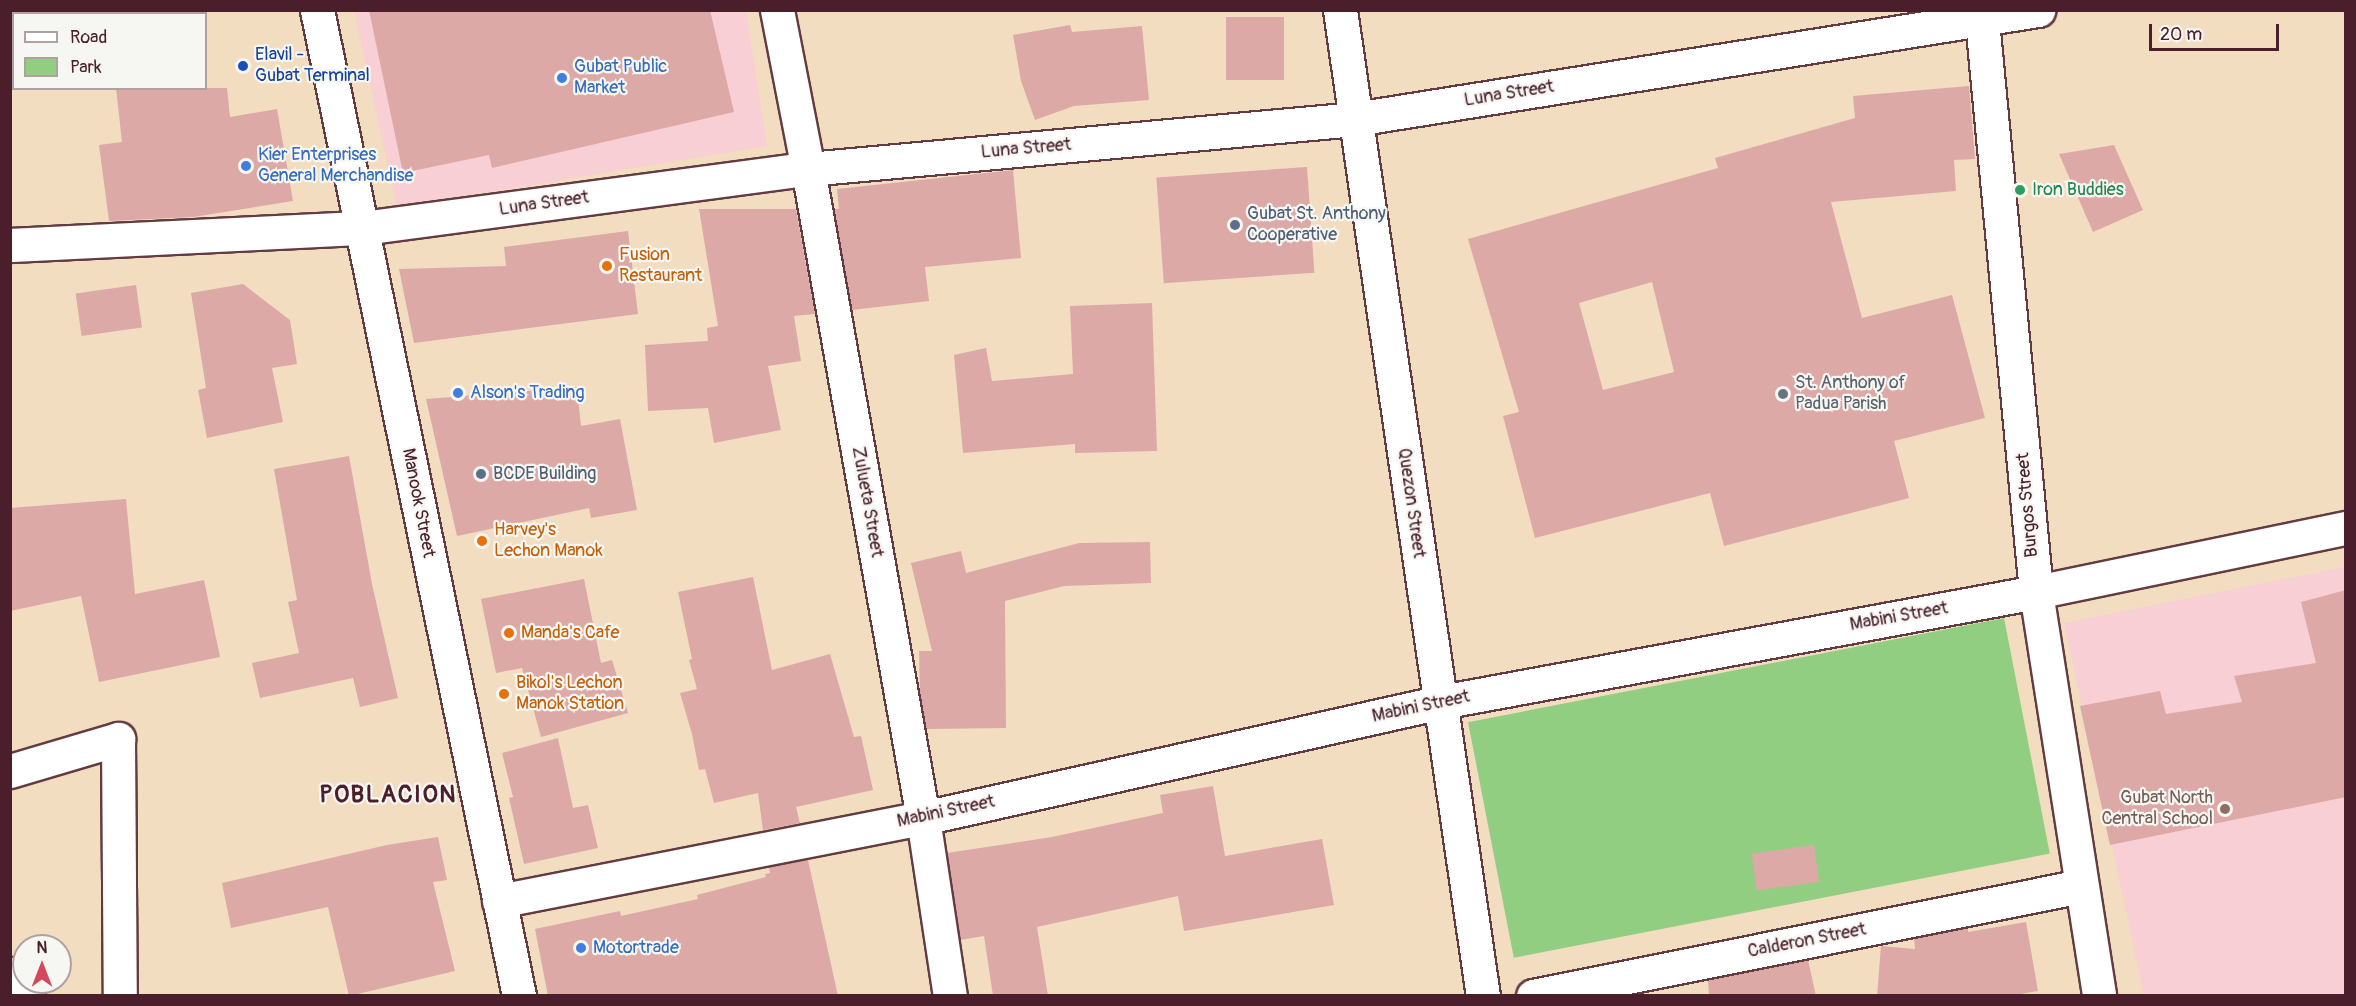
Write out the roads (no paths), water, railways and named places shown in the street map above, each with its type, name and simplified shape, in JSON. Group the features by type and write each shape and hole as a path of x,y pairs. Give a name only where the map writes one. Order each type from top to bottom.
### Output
{"street":[{"name":"Manook Street","path":"317,10 519,996"},
{"name":"Zulueta Street","path":"777,10 808,169 923,818 950,996"},
{"name":"Quezon Street","path":"1340,10 1483,996"},
{"name":"Luna Street","path":"10,245 363,228 808,169 1355,119 1981,14 2038,10"},
{"name":"Burgos Street","path":"1981,14 2036,592 2099,996"},
{"name":"Mabini Street","path":"499,901 923,818 1441,702 2036,592 2346,528"},
{"path":"10,771 118,740 120,996"},
{"name":"Calderon Street","path":"1533,996 2081,886"},
{"path":"10,974 28,996"}],"place":[{"name":"Elavil - Gubat Terminal","path":"243,66"},
{"name":"Gubat Public Market","path":"562,78"},
{"name":"Kier Enterprises General Merchandise","path":"246,166"},
{"name":"Iron Buddies","path":"2020,190"},
{"name":"Gubat St. Anthony Cooperative","path":"1235,225"},
{"name":"Fusion Restaurant","path":"607,266"},
{"name":"Alson's Trading","path":"458,393"},
{"name":"St. Anthony of Padua Parish","path":"1783,394"},
{"name":"BCDE Building","path":"481,474"},
{"name":"Harvey's Lechon Manok","path":"482,541"},
{"name":"Manda's Cafe","path":"509,633"},
{"name":"Bikol's Lechon Manok Station","path":"504,694"},
{"name":"Gubat North Central School","path":"2225,809"},
{"name":"Motortrade","path":"581,948"}],"district":[{"name":"POBLACION","path":"388,795"}]}
